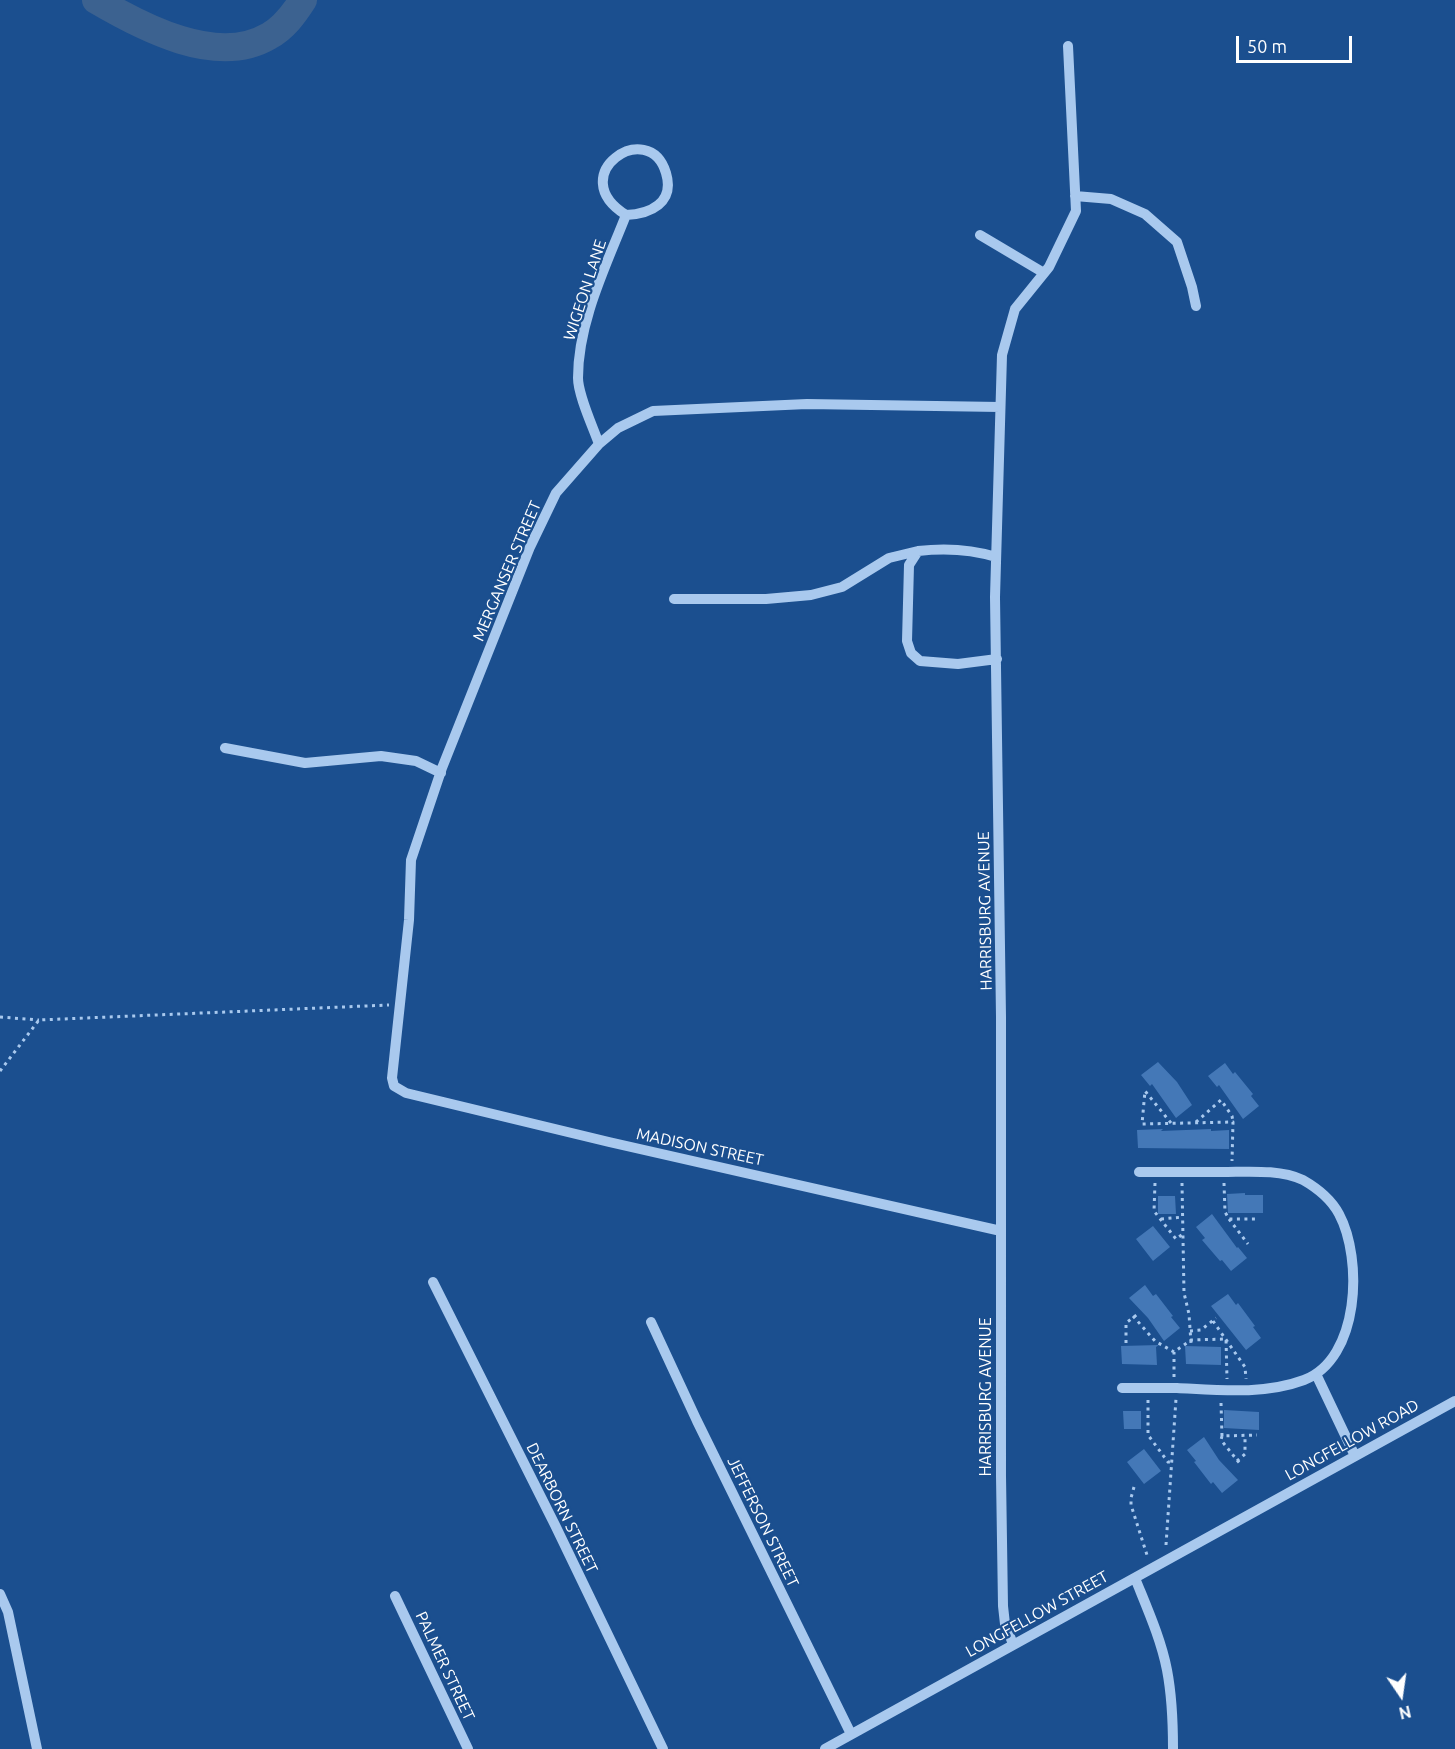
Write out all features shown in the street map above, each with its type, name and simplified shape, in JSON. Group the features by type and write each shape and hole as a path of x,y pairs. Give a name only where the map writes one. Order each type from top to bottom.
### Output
{"street":[{"name":"HARRISBURG AVENUE","path":"1013,1644 1005,1624 1002,1568 1001,1017 996,557 1000,406 1002,355 1015,309 1049,267 1076,211 1068,46"},
{"path":"639,149 654,154 664,164 668,178 665,196 655,209 640,214 626,215 614,207 604,194 603,179 609,164 621,152 639,149"},
{"path":"1075,196 1112,198 1145,214 1177,242 1196,306"},
{"name":"WIGEON LANE","path":"599,444 578,380 581,342 595,294 626,215"},
{"path":"980,235 1044,273"},
{"name":"MERGANSER STREET","path":"394,1086 392,1078 409,920 411,860 441,773 530,547 556,493 599,444 618,428 653,411 807,404 1000,406"},
{"path":"674,599 756,599 811,594 842,587 889,558 918,551 949,549 975,551 996,557"},
{"path":"918,551 909,565 907,641 911,653 920,661 958,664 997,659"},
{"path":"225,748 305,763 381,756 416,761 441,773"},
{"name":"MADISON STREET","path":"394,1086 417,1095 609,1142 1001,1231"},
{"path":"1122,1388 1247,1389 1275,1387 1305,1380 1316,1374 1335,1352 1349,1320 1352,1304 1353,1264 1346,1229 1329,1199 1316,1187 1287,1174 1140,1172"},
{"name":"DEARBORN STREET","path":"433,1282 555,1525 663,1749"},
{"name":"JEFFERSON STREET","path":"651,1322 697,1421 851,1734"},
{"path":"1316,1374 1355,1456"},
{"name":"LONGFELLOW ROAD","path":"1263,1506 1455,1401"},
{"name":"LONGFELLOW STREET","path":"825,1749 1263,1506"},
{"path":"1135,1578 1156,1632 1167,1669 1173,1749"},
{"path":"0,1594 8,1612 37,1749"},
{"name":"PALMER STREET","path":"394,1596 468,1749"}],"path":[{"path":"0,1017 39,1020 400,1004"},
{"path":"0,1071 39,1020"},
{"path":"1172,1123 1145,1090 1142,1124 1233,1122"},
{"path":"1196,1122 1221,1100 1232,1116 1225,1212 1248,1244"},
{"path":"1155,1172 1154,1211 1176,1239 1183,1234"},
{"path":"1182,1172 1184,1293 1189,1314 1191,1342"},
{"path":"1160,1219 1183,1217"},
{"path":"1229,1219 1259,1219"},
{"path":"1126,1343 1126,1323 1138,1313"},
{"path":"1133,1316 1155,1341 1174,1352"},
{"path":"1190,1330 1201,1330 1215,1319 1245,1366 1247,1389"},
{"path":"1174,1352 1191,1342 1226,1339"},
{"path":"1226,1339 1221,1440 1241,1465"},
{"path":"1134,1487 1131,1504 1147,1555 1167,1545 1173,1462 1174,1352"},
{"path":"1148,1388 1148,1435 1168,1462 1173,1462"},
{"path":"1237,1461 1245,1454 1245,1435"},
{"path":"1222,1436 1257,1435"}],"building":[{"path":"1158,1062 1177,1082 1192,1105 1176,1118 1152,1084 1150,1086 1141,1075"},
{"path":"1225,1063 1253,1094 1251,1096 1259,1106 1243,1119 1219,1085 1217,1087 1208,1076"},
{"path":"1163,1129 1161,1131 1229,1130 1229,1149 1138,1148 1137,1130"},
{"path":"1245,1193 1245,1195 1263,1195 1263,1213 1228,1213 1227,1194"},
{"path":"1158,1196 1175,1196 1176,1214 1158,1214"},
{"path":"1212,1214 1247,1258 1231,1271 1202,1240 1205,1238 1196,1227"},
{"path":"1153,1226 1170,1247 1153,1261 1136,1239"},
{"path":"1145,1285 1153,1296 1156,1294 1180,1328 1164,1341 1148,1318 1129,1298"},
{"path":"1228,1294 1236,1305 1238,1303 1261,1338 1246,1350 1211,1306"},
{"path":"1159,1345 1156,1347 1157,1365 1122,1364 1121,1346"},
{"path":"1185,1346 1221,1347 1221,1365 1186,1364"},
{"path":"1224,1410 1259,1412 1259,1430 1224,1428"},
{"path":"1123,1411 1141,1411 1141,1429 1124,1429"},
{"path":"1204,1437 1219,1460 1238,1480 1222,1493 1213,1482 1211,1484 1187,1450"},
{"path":"1144,1449 1161,1471 1144,1484 1127,1462"}],"waterway":[{"path":"96,0 135,21 180,40 226,47 249,44 274,33 288,20 303,0"}]}
